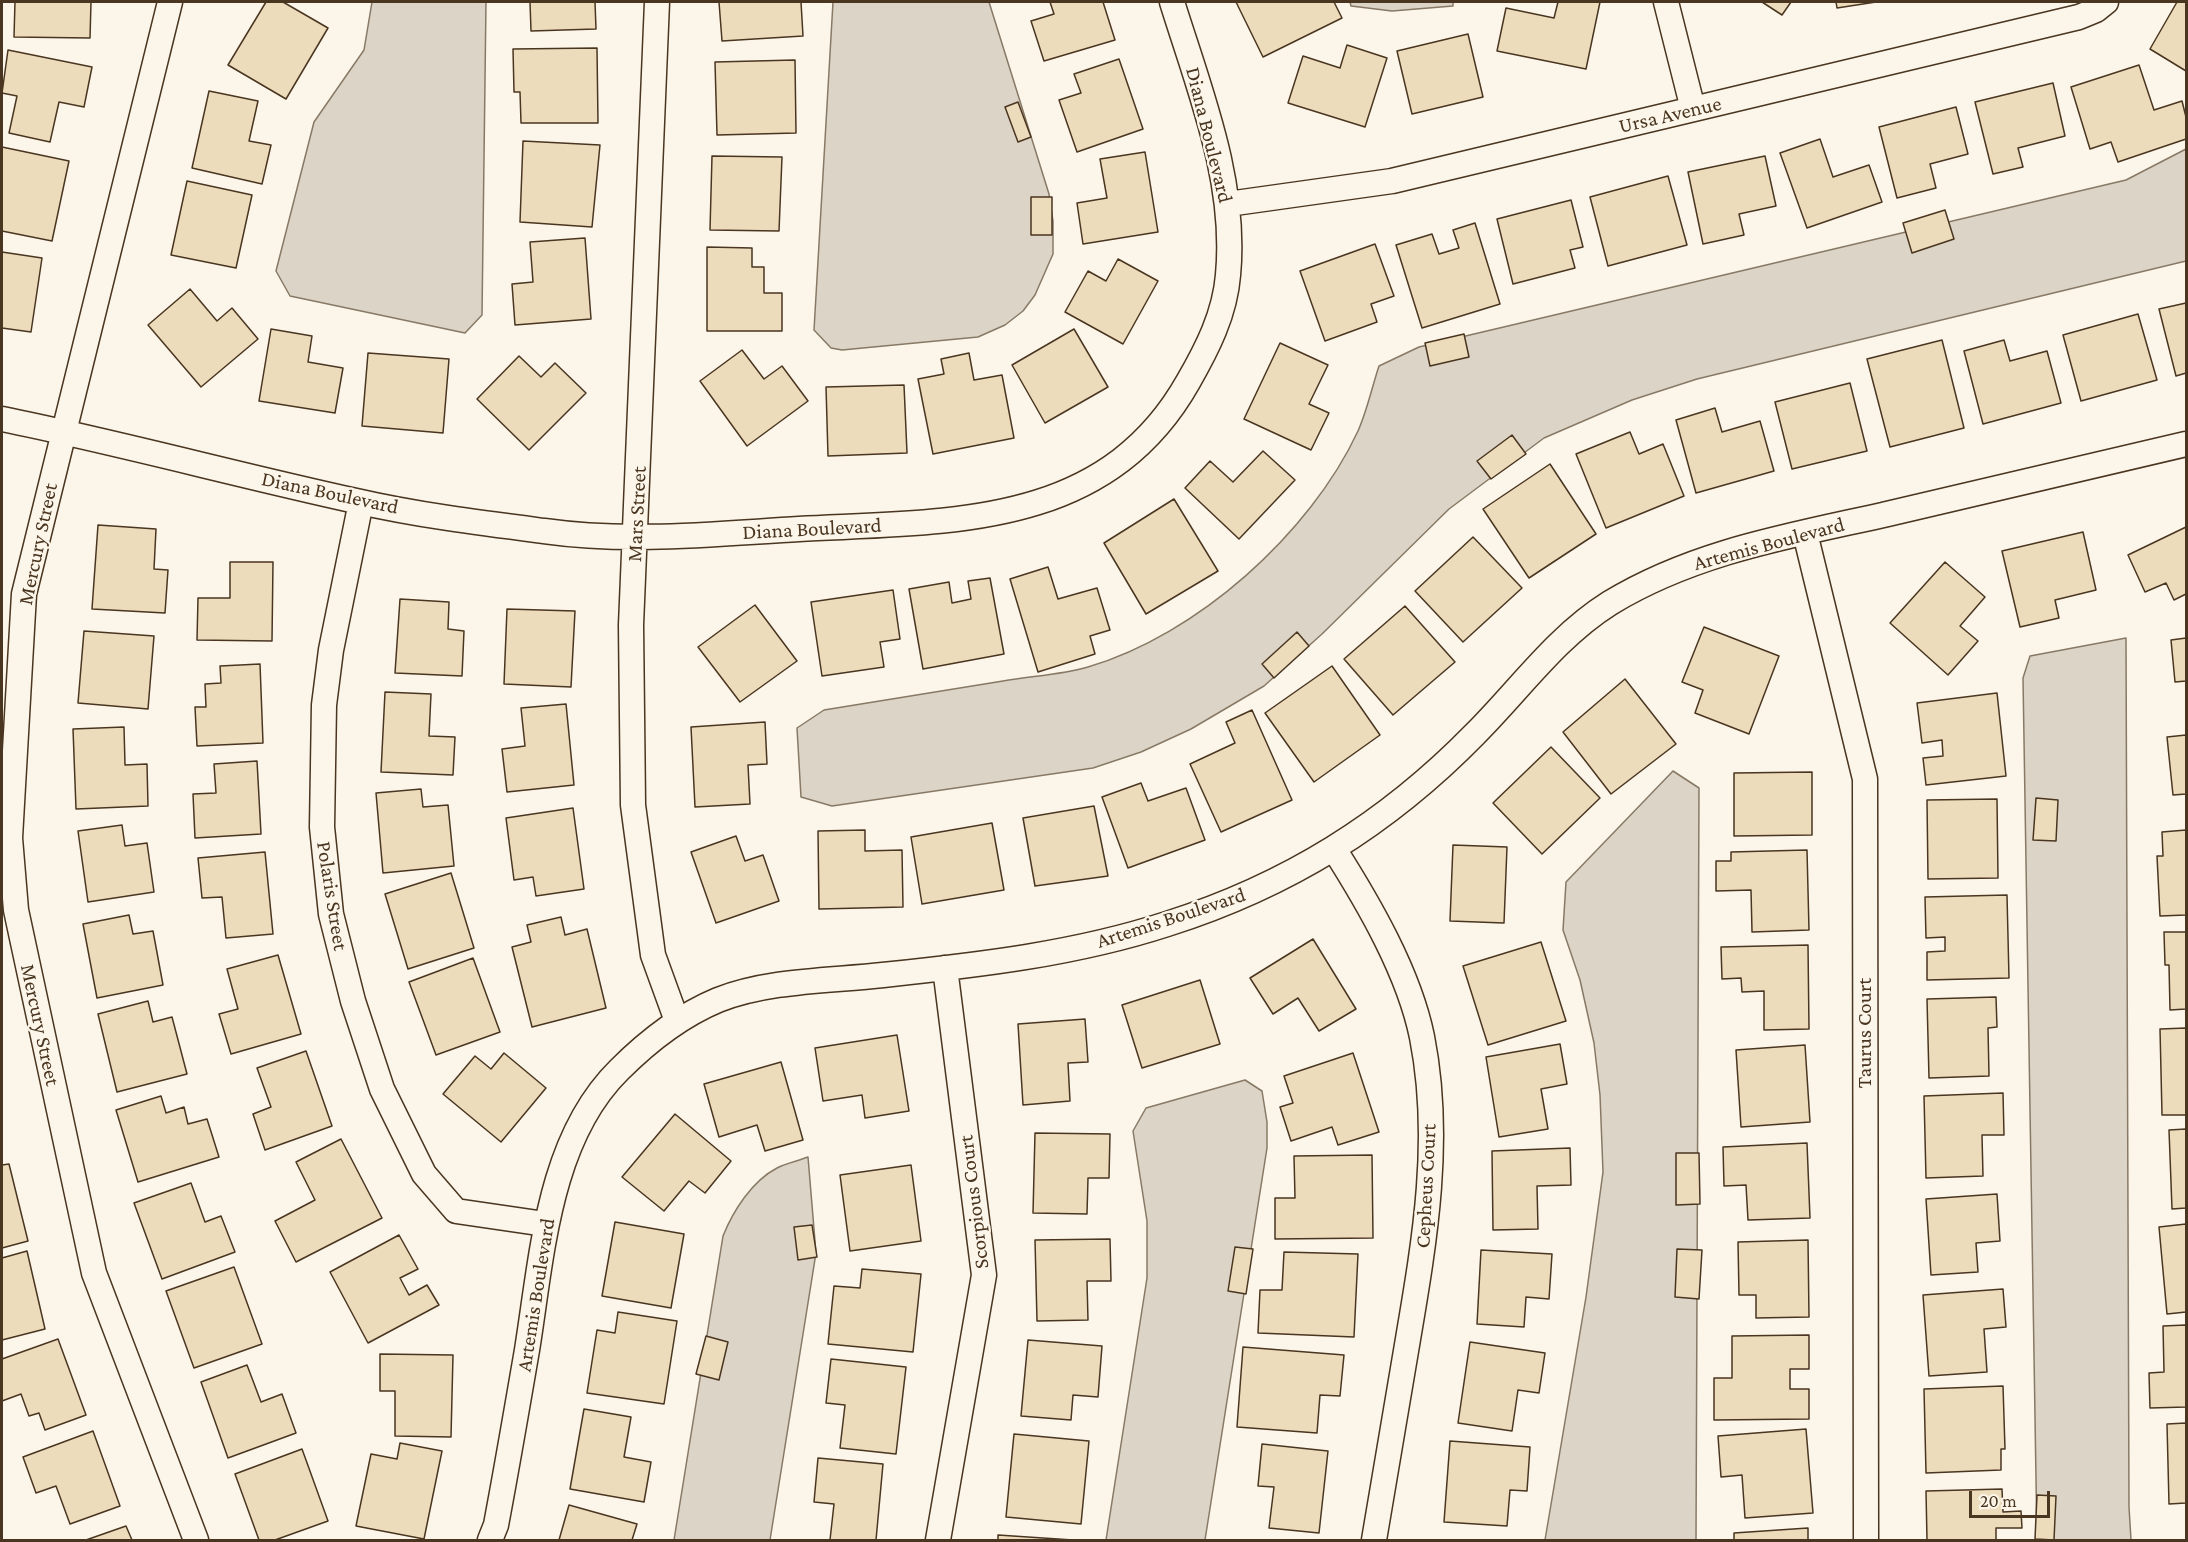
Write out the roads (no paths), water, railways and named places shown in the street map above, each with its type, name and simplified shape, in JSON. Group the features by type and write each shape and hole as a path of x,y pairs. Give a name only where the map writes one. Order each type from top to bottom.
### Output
{"street":[{"name":"Mercury Street","path":"170,2 24,594 10,838 16,910 80,1219 94,1273 196,1540"},
{"name":"Mars Street","path":"657,2 632,625 633,805 653,955 677,1022"},
{"name":"Diana Boulevard","path":"2,419 63,431 361,502 546,532 635,539 957,520 1014,511 1058,497 1097,477 1153,430 1176,402 1211,340 1228,280 1228,204 1217,151 1172,2"},
{"path":"1666,2 1693,109"},
{"name":"Ursa Avenue","path":"1228,204 1392,181 2079,18 2106,2"},
{"name":"Artemis Boulevard","path":"490,1540 496,1525 518,1403 545,1224 576,1132 598,1094 619,1069 677,1022 720,1000 758,989 945,968 1072,949 1164,925 1262,888 1334,849 1385,815 1434,776 1542,660 1575,628 1604,607 1646,582 1737,548 2187,444"},
{"name":"Polaris Street","path":"361,502 331,650 325,694 321,827 331,914 353,1001 382,1089 424,1174 456,1211 545,1224"},
{"name":"Taurus Court","path":"1805,533 1865,779 1866,1540"},
{"name":"Cepheus Court","path":"1334,849 1359,888 1412,1001 1422,1037 1430,1102 1431,1177 1424,1249 1374,1540"},
{"name":"Scorpious Court","path":"938,1540 984,1275 945,968"}]}
